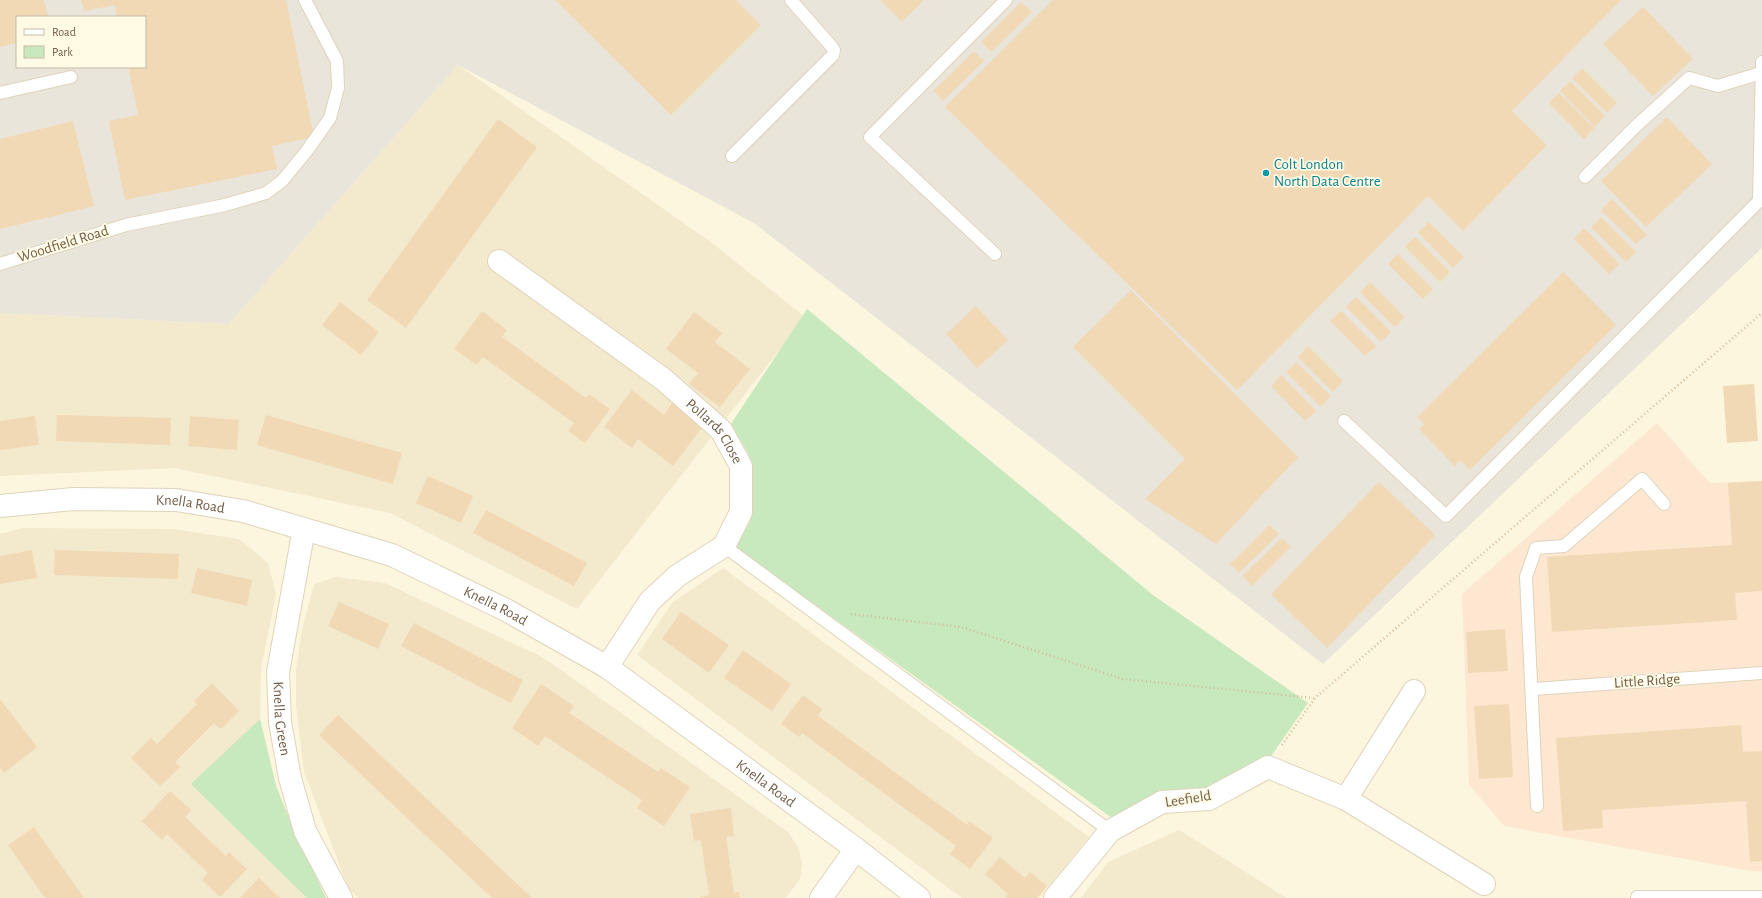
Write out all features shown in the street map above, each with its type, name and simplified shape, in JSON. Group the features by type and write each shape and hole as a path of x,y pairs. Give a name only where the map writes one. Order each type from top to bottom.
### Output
{"street":[{"name":"Pollards Close","path":"499,261 663,379 721,430 741,466 741,512 724,546"},
{"name":"Knella Road","path":"0,506 73,499 176,500 243,511 392,555 506,610 607,667 856,848 919,898"},
{"name":"Knella Green","path":"304,529 278,672 280,722 290,778 305,831 337,893 342,898"},
{"path":"607,667 650,601 677,576 724,546"},
{"path":"1346,799 1414,692"},
{"path":"1268,767 1346,799 1484,884"},
{"name":"Leefield","path":"1055,898 1110,831 1162,802 1209,799 1268,767"},
{"path":"821,898 856,848"}],"lane":[{"name":"Woodfield Road","path":"0,264 126,225 225,205 266,193 282,181 306,152 330,118 338,88 337,61 305,0"},
{"path":"732,156 833,55 834,50 832,47 791,0"},
{"path":"995,254 870,137 1006,0"},
{"path":"1344,421 1446,516 1759,201 1762,68 1718,86 1689,78 1636,126 1585,177"},
{"path":"0,93 71,77"},
{"path":"1538,806 1526,577 1536,548 1564,546 1642,479 1664,504"},
{"path":"724,546 1110,831"},
{"name":"Little Ridge","path":"1533,689 1762,674"},
{"path":"1637,897 1762,897"}],"path":[{"path":"1268,767 1315,698 1762,313"},
{"path":"846,614 961,627 1123,680 1315,698"}],"shaded area":[{"path":"0,0 1762,0 1762,248 1323,664 754,223 458,65 229,324 0,313"},
{"path":"458,65 712,243 805,317 577,609 390,513 175,468 0,476 0,313 229,324"},
{"path":"1657,423 1710,483 1762,481 1762,871 1751,871 1504,826 1469,785 1462,594"},
{"path":"23,528 173,529 239,539 268,563 276,594 261,668 260,719 276,786 295,833 326,898 0,898 0,534"},
{"path":"723,568 1089,837 1039,898 962,898 637,655 672,603"},
{"path":"336,577 385,583 544,658 788,832 798,847 802,863 800,879 786,898 358,898 348,887 304,772 296,705 296,672 301,635 314,584"},
{"path":"1179,830 1286,898 1081,898 1108,862"}],"green space":[{"path":"807,309 1153,595 1308,703 1269,759 1211,791 1112,818 736,548 750,521 753,492 748,453 731,424"},
{"path":"260,719 276,786 295,833 326,898 307,898 191,784"}],"building":[{"path":"0,0 44,0 48,16 16,16 16,43 0,47"},
{"path":"81,0 286,0 314,137 272,146 277,169 125,200 109,121 138,115 128,68 146,68 146,16 117,16 115,5 84,11"},
{"path":"555,0 736,0 761,25 671,115"},
{"path":"880,0 924,0 902,22"},
{"name":"Colt London North Data Centre","path":"1053,0 1621,0 1512,111 1547,145 1463,231 1428,196 1237,390 945,107"},
{"path":"1021,2 1032,12 991,52 981,42"},
{"path":"1643,7 1693,59 1653,96 1603,44"},
{"path":"974,51 984,61 943,101 933,91"},
{"path":"1582,68 1617,103 1607,113 1572,78"},
{"path":"1570,81 1605,116 1595,127 1560,91"},
{"path":"1559,93 1594,128 1584,139 1549,103"},
{"path":"1667,117 1712,164 1646,227 1601,181"},
{"path":"498,119 537,147 406,328 367,300"},
{"path":"73,121 94,206 0,229 0,139"},
{"path":"1612,199 1647,235 1636,244 1601,210"},
{"path":"1601,217 1636,252 1626,262 1591,227"},
{"path":"1429,222 1464,257 1453,268 1418,232"},
{"path":"1584,228 1619,264 1609,274 1574,239"},
{"path":"1415,237 1450,272 1440,282 1405,247"},
{"path":"1398,254 1433,289 1423,299 1388,264"},
{"path":"1563,272 1616,325 1470,470 1460,460 1455,466 1419,429 1424,424 1417,417"},
{"path":"1370,282 1405,317 1395,327 1360,292"},
{"path":"1131,290 1298,457 1216,544 1145,499 1185,459 1073,347"},
{"path":"1356,297 1391,332 1381,342 1346,307"},
{"path":"340,302 379,332 361,355 322,325"},
{"path":"976,306 1008,340 977,368 946,334"},
{"path":"482,311 507,330 502,337 586,398 589,394 610,409 585,443 568,431 574,423 483,357 477,365 454,349"},
{"path":"1341,311 1376,346 1365,356 1330,321"},
{"path":"694,312 722,333 715,342 750,369 720,407 689,384 698,373 666,349"},
{"path":"1308,346 1343,381 1333,392 1298,357"},
{"path":"1296,362 1331,396 1321,407 1286,372"},
{"path":"1281,375 1316,411 1305,421 1271,386"},
{"path":"1754,384 1758,441 1727,443 1723,386"},
{"path":"632,390 664,415 672,403 703,426 673,466 638,439 632,448 604,427"},
{"path":"57,415 171,418 170,445 56,441"},
{"path":"266,415 402,453 393,484 257,445"},
{"path":"35,416 39,445 0,450 0,421"},
{"path":"190,416 239,420 237,450 188,446"},
{"path":"428,476 473,496 461,523 416,503"},
{"path":"1762,481 1762,591 1735,593 1737,620 1552,632 1547,557 1732,545 1728,483"},
{"path":"1379,482 1435,535 1327,648 1271,594"},
{"path":"486,510 587,563 574,586 473,533"},
{"path":"1269,525 1279,534 1239,573 1230,564"},
{"path":"1282,538 1291,547 1252,586 1242,576"},
{"path":"32,550 37,578 0,584 0,556"},
{"path":"55,550 179,554 178,579 54,575"},
{"path":"197,568 252,580 247,606 191,593"},
{"path":"339,602 389,624 378,649 328,626"},
{"path":"681,612 729,645 709,673 662,639"},
{"path":"414,623 523,680 511,703 401,646"},
{"path":"1505,629 1508,671 1468,673 1466,632"},
{"path":"743,650 791,684 772,711 724,678"},
{"path":"212,683 239,711 221,729 214,723 175,762 180,767 160,786 131,758 151,738 157,744 197,704 194,701"},
{"path":"541,684 574,706 569,713 658,772 661,768 690,787 664,826 637,808 642,800 545,736 538,746 512,728"},
{"path":"803,695 822,709 818,716 967,825 969,821 993,838 970,869 950,854 956,846 802,733 799,737 781,724"},
{"path":"0,699 37,747 4,773 0,768"},
{"path":"1509,704 1513,777 1479,779 1474,706"},
{"path":"338,715 532,898 492,898 319,735"},
{"path":"1741,725 1743,752 1762,751 1762,861 1750,862 1746,801 1602,810 1603,828 1563,831 1556,738"},
{"path":"170,791 191,810 185,817 226,856 229,852 247,869 220,897 202,880 208,873 167,834 162,840 142,821"},
{"path":"731,808 734,836 726,837 734,893 739,892 740,898 700,898 709,895 701,840 694,841 690,814"},
{"path":"34,827 84,898 45,898 8,845"},
{"path":"1000,857 1025,878 1030,872 1047,886 1037,898 1005,898 1008,894 985,874"},
{"path":"259,878 280,898 240,898"}],"place":[{"name":"Colt London North Data Centre","path":"1266,173"}]}
